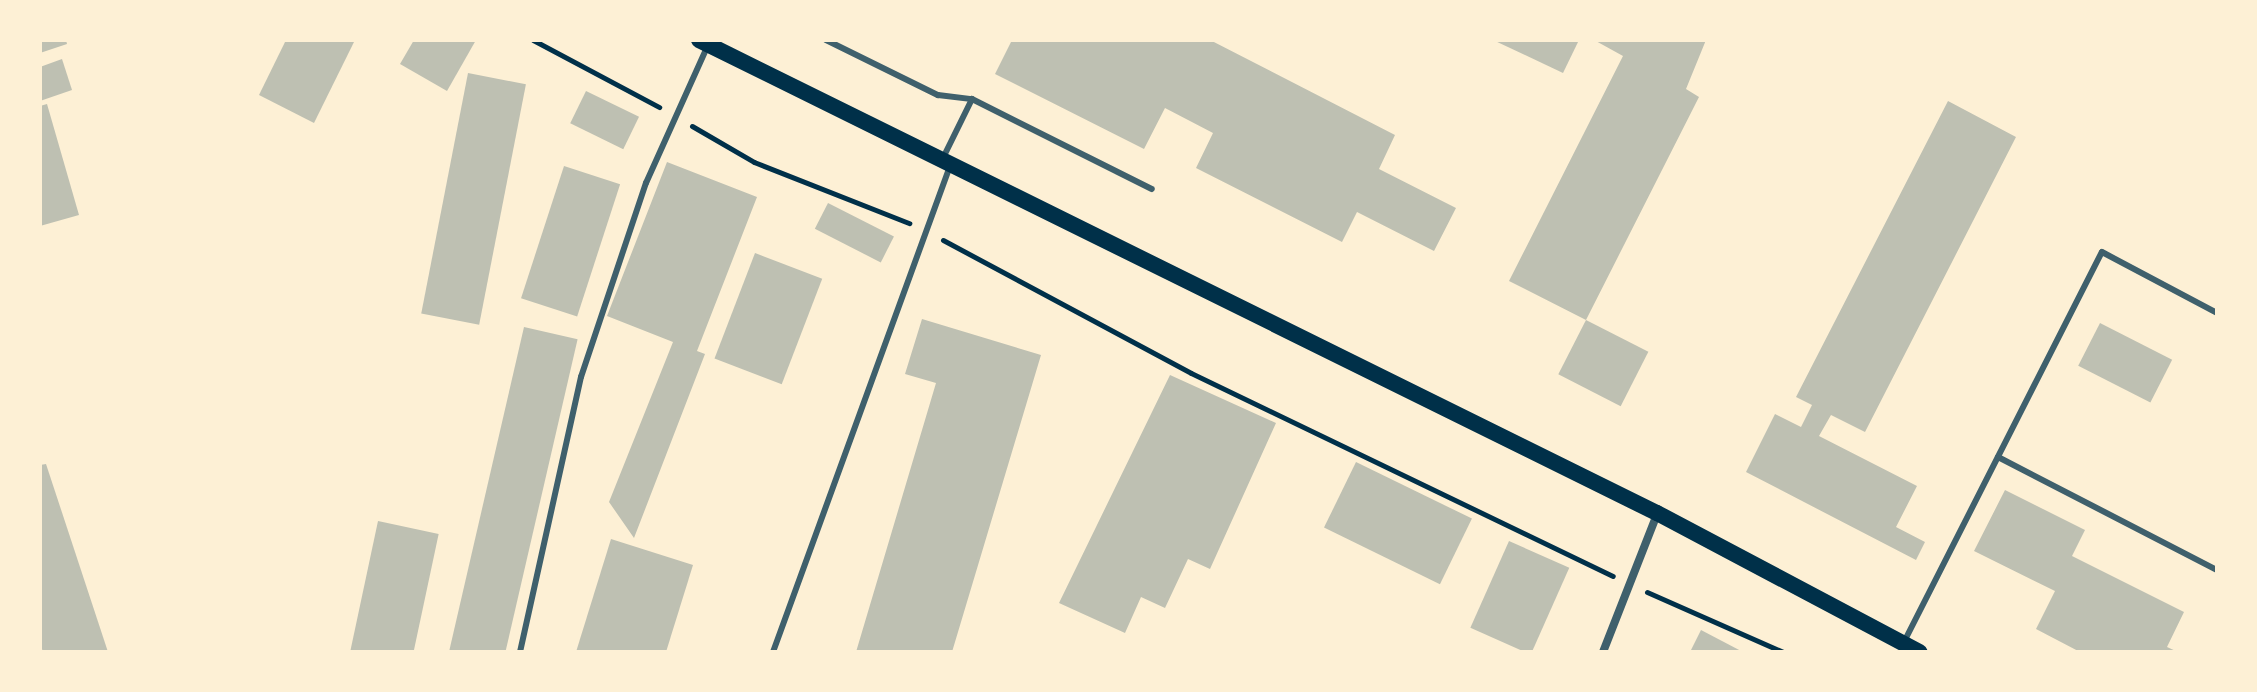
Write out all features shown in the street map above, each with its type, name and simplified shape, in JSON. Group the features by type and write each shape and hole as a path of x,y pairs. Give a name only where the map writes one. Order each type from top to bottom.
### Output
{"main road":[{"path":"704,42 1657,513 1920,652"}],"street":[{"path":"1603,652 1657,513"}],"lane":[{"path":"826,40 938,95 972,99 1152,189"},
{"path":"520,652 581,377 646,183 704,42"},
{"path":"773,652 926,230 946,164 972,99"},
{"path":"1903,643 2102,252 2217,313"},
{"path":"1998,457 2217,570"}],"path":[{"path":"533,40 673,115"},
{"path":"687,123 754,162 926,230 1191,373 1629,584 1783,652"}],"building":[{"path":"40,40 66,40 67,44 40,53"},
{"path":"286,40 355,40 314,123 259,95"},
{"path":"414,40 476,40 447,91 400,64"},
{"path":"1012,40 1210,40 1395,135 1379,169 1456,208 1434,251 1357,212 1342,242 1196,168 1213,133 1165,108 1144,149 995,74"},
{"path":"1493,40 1579,40 1563,73"},
{"path":"1594,40 1706,40 1686,89 1699,97 1586,320 1509,281 1623,56"},
{"path":"62,59 72,90 40,101 40,67"},
{"path":"468,73 526,84 479,325 421,313"},
{"path":"586,91 639,117 623,149 570,123"},
{"path":"1948,101 2016,137 1865,432 1831,415 1819,436 1917,486 1896,527 1925,542 1916,560 1746,472 1775,414 1801,427 1812,405 1796,397"},
{"path":"47,104 79,215 40,226 40,106"},
{"path":"667,162 757,197 697,351 705,354 634,538 609,502 673,342 607,316"},
{"path":"564,166 620,184 577,316 521,298"},
{"path":"828,203 894,237 881,262 815,229"},
{"path":"755,253 822,279 782,384 715,358"},
{"path":"922,319 1041,355 952,652 856,652 936,383 905,374"},
{"path":"1586,320 1648,352 1621,406 1558,374"},
{"path":"2100,323 2172,360 2150,403 2078,366"},
{"path":"524,327 578,339 505,652 449,652"},
{"path":"1170,375 1276,423 1210,569 1188,559 1165,608 1141,597 1125,633 1059,603"},
{"path":"1356,462 1472,519 1440,584 1324,528"},
{"path":"46,464 108,652 43,652 40,643 40,465"},
{"path":"2005,490 2085,530 2072,556 2184,612 2167,647 2178,652 2080,652 2036,629 2055,591 1974,551"},
{"path":"378,521 439,534 414,652 350,652"},
{"path":"611,539 693,565 666,652 576,652"},
{"path":"1509,541 1569,568 1532,652 1525,652 1470,628"},
{"path":"1701,630 1743,652 1690,652"}]}
